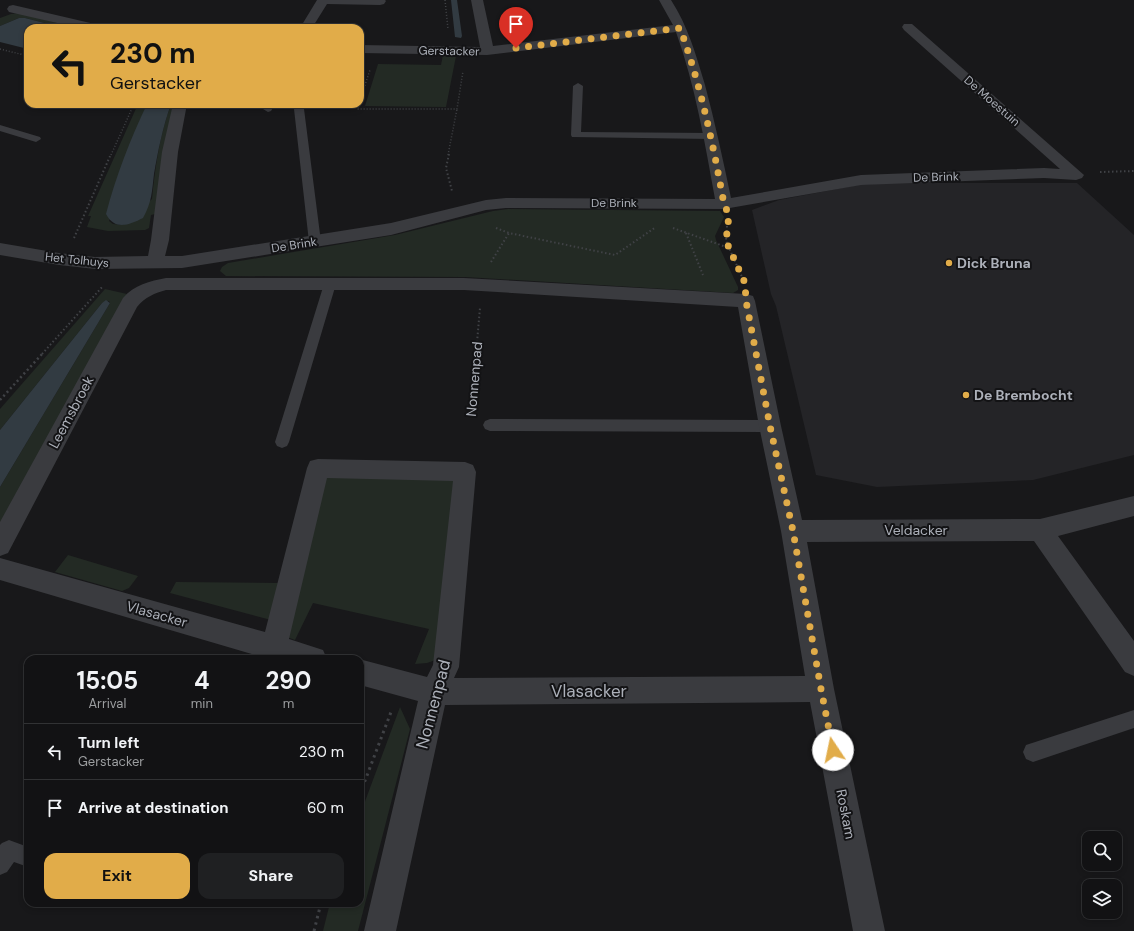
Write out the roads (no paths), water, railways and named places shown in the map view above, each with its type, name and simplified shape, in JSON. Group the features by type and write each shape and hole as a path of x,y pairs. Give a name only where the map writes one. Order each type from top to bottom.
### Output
{"street":[{"path":"0,14 32,0"},
{"path":"309,24 324,0 380,1"},
{"path":"477,0 487,51"},
{"path":"665,0 680,28 692,60 711,136 724,204"},
{"path":"13,9 78,24"},
{"name":"De Moestuin","path":"908,27 1076,175"},
{"name":"Gerstacker","path":"364,49 487,51 680,28"},
{"path":"155,262 160,240 170,152 179,108"},
{"name":"De Brink","path":"155,262 205,260 392,229 459,212 506,203 724,204 860,180 1044,173 1076,175"},
{"name":"Het Tolhuys","path":"0,249 59,259 123,264 155,262"},
{"name":"Leemsbroek","path":"0,546 130,303 137,295 151,288 166,284 330,284"},
{"name":"Roskam","path":"330,284 464,284 746,301 770,426 793,531 821,689 869,931"},
{"name":"Nonnenpad","path":"274,648 318,468 465,472 446,667 434,692 380,931"},
{"name":"Veldacker","path":"793,531 1040,530 1134,506"},
{"path":"1040,530 1134,663"},
{"name":"Vlasacker","path":"0,569 299,655"},
{"name":"Vlasacker","path":"364,673 434,692 821,689"}],"lane":[{"path":"578,86 576,135 711,136"},
{"path":"299,109 314,242"},
{"path":"0,128 36,139"},
{"path":"282,442 330,284"},
{"path":"490,425 770,426"},
{"path":"1033,752 1134,720"},
{"path":"0,865 10,850 24,855"}],"place":[{"name":"Dick Bruna","path":"949,263"},
{"name":"De Brembocht","path":"966,395"}]}
